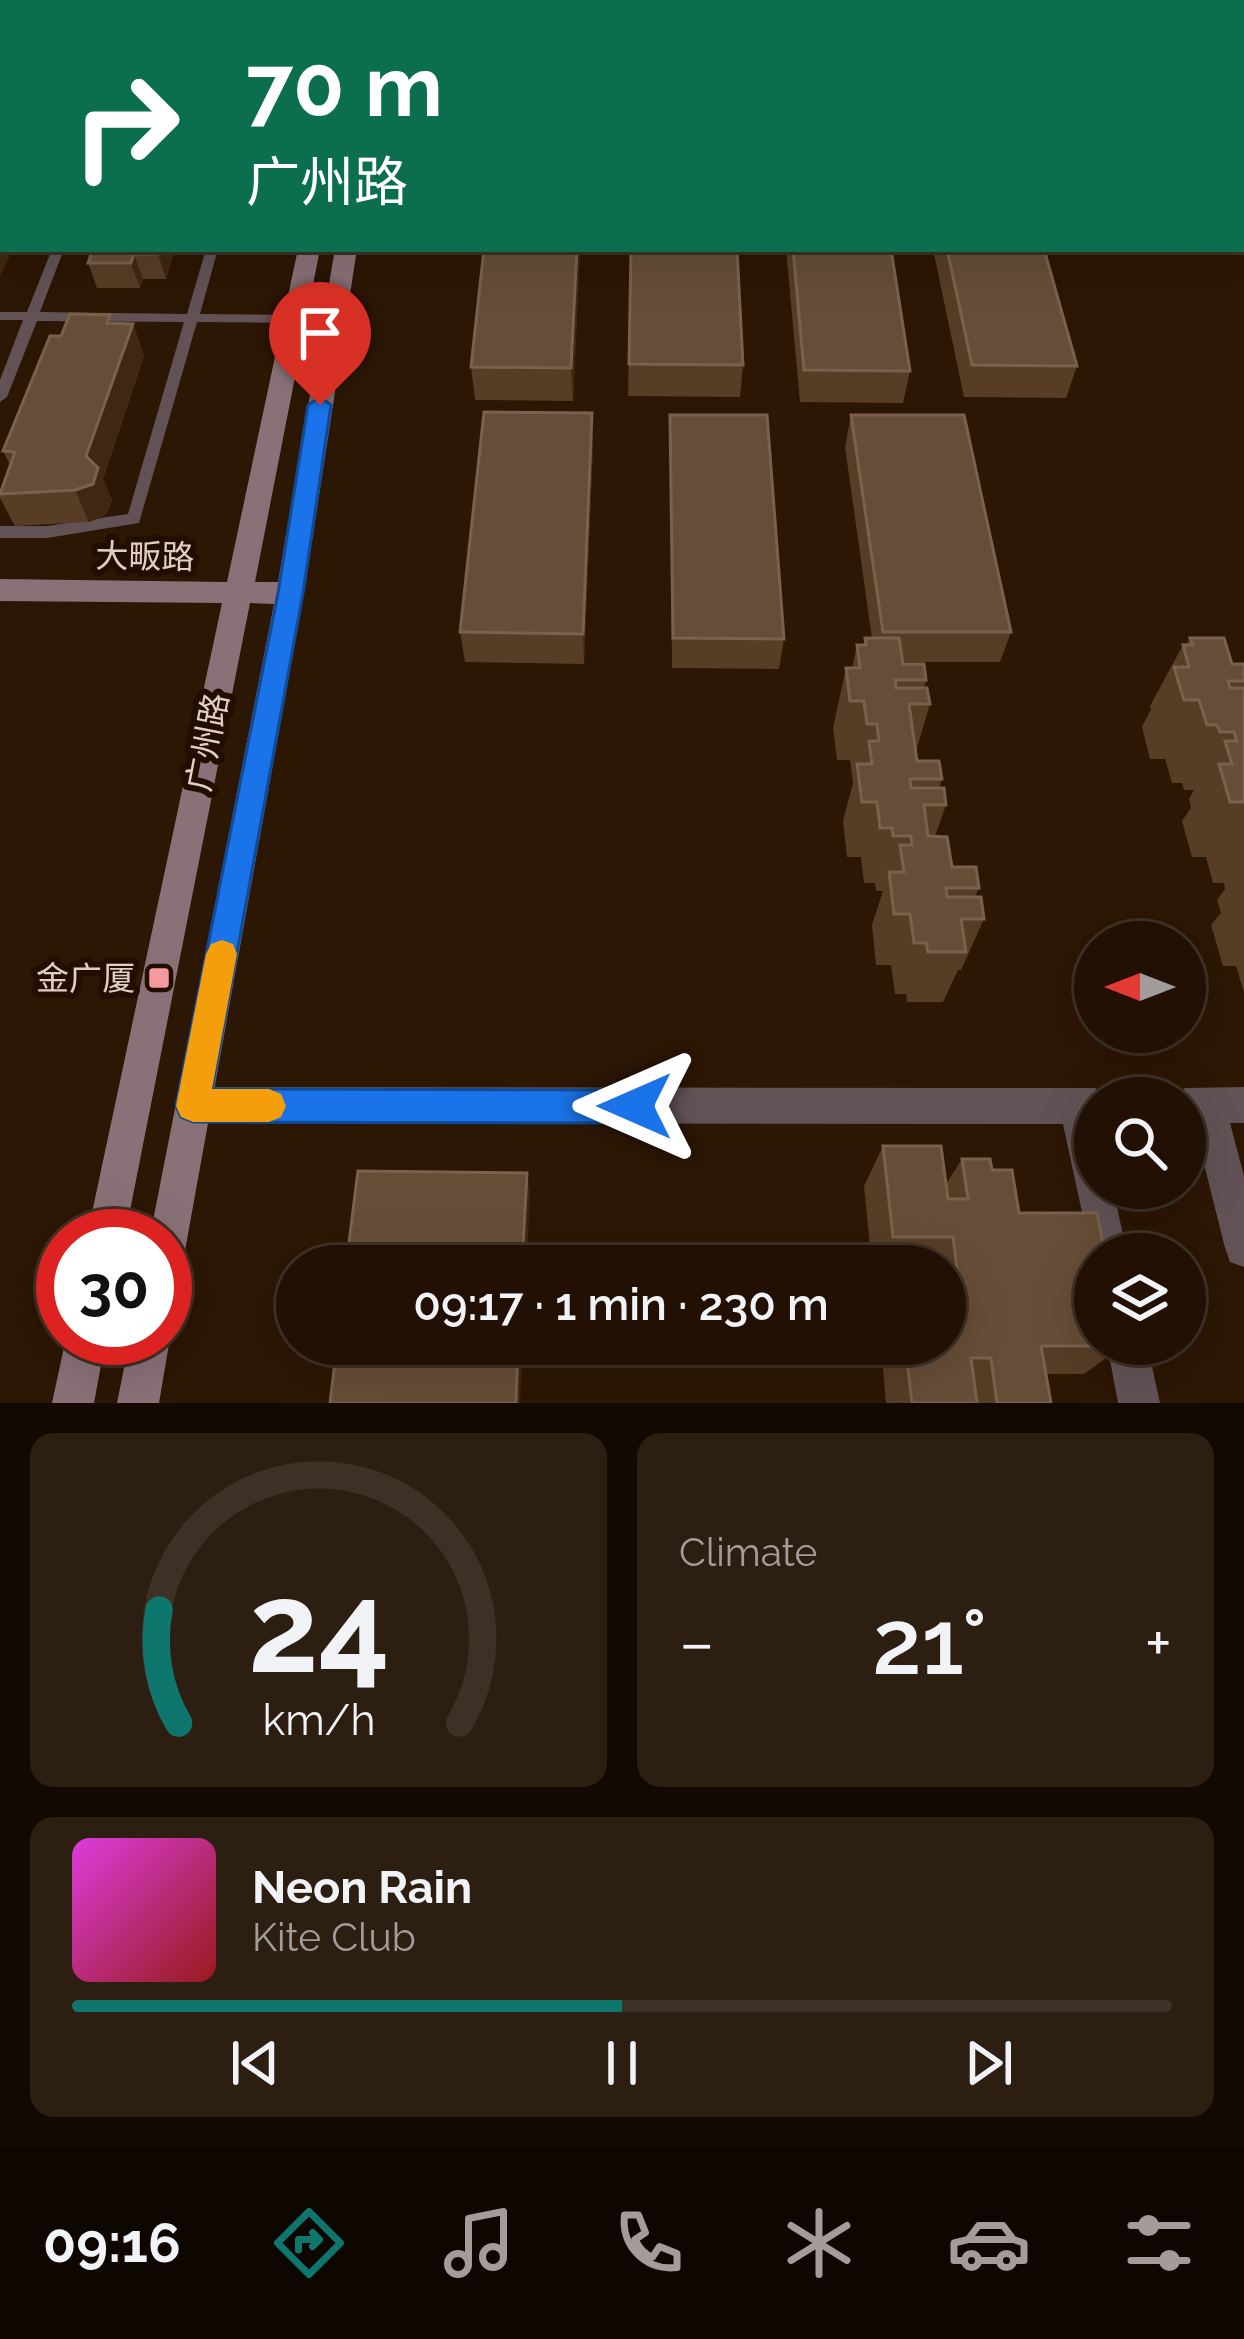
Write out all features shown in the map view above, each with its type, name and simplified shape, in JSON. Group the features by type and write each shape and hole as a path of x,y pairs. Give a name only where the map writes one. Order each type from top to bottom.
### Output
{"main road":[{"name":"广州路","path":"111,1209 308,252"},
{"name":"广州路","path":"174,1209 290,593 346,252"},
{"name":"大畈路","path":"0,590 290,593"},
{"path":"73,1403 81,1365"},
{"path":"138,1403 145,1365"}],"street":[{"path":"193,1106 1074,1106"},
{"path":"1212,1106 1244,1248"},
{"path":"1131,1365 1139,1403"}],"lane":[{"path":"0,397 57,252"},
{"path":"0,532 47,532 134,519 211,252"},
{"path":"0,316 294,319"}],"building":[{"path":"92,252 159,252 134,254 131,263 88,263"},
{"path":"484,252 577,252 571,368 471,367"},
{"path":"631,252 737,252 743,365 629,364"},
{"path":"793,252 891,252 910,371 804,370"},
{"path":"948,252 1045,252 1077,366 972,365"},
{"path":"70,314 110,315 107,323 133,324 86,456 98,468 93,484 75,490 0,494 15,452 3,451 50,336 61,336"},
{"path":"484,412 592,413 583,634 460,632"},
{"path":"670,415 767,415 784,639 673,638"},
{"path":"851,415 964,415 1011,632 883,632"},
{"path":"865,638 899,638 903,664 924,664 926,680 895,680 896,688 927,688 930,704 909,704 917,761 939,761 942,779 910,779 911,788 944,788 946,805 924,805 928,836 947,837 952,867 976,867 979,888 946,888 947,897 981,897 984,919 961,919 966,952 928,952 926,943 914,943 910,914 894,914 889,872 904,872 900,845 912,845 911,836 893,836 892,828 880,828 877,802 862,802 857,764 872,764 869,741 879,741 877,724 867,724 864,701 850,701 846,668 860,668 857,645 866,645"},
{"path":"1190,638 1224,638 1232,664 1244,664 1244,681 1228,681 1230,688 1244,688 1244,802 1230,802 1219,764 1232,764 1225,741 1237,741 1234,732 1207,725 1199,700 1184,700 1174,667 1189,667 1183,645 1193,645"},
{"path":"883,1146 941,1146 948,1199 968,1199 962,1159 990,1159 992,1170 1012,1170 1019,1213 1097,1213 1101,1233 1074,1233 1074,1346 1041,1346 1051,1403 997,1403 991,1358 971,1358 977,1403 912,1403 907,1365 966,1365 966,1245 954,1245 953,1237 893,1237"},
{"path":"358,1171 527,1173 523,1245 349,1245"},
{"path":"335,1365 517,1365 516,1403 330,1403"}],"slow traffic":[{"path":"222,954 193,1106 269,1106"}],"place":[{"name":"金广厦","path":"159,978"}],"route":[{"path":"320,405 290,593 193,1106 635,1106"}]}
